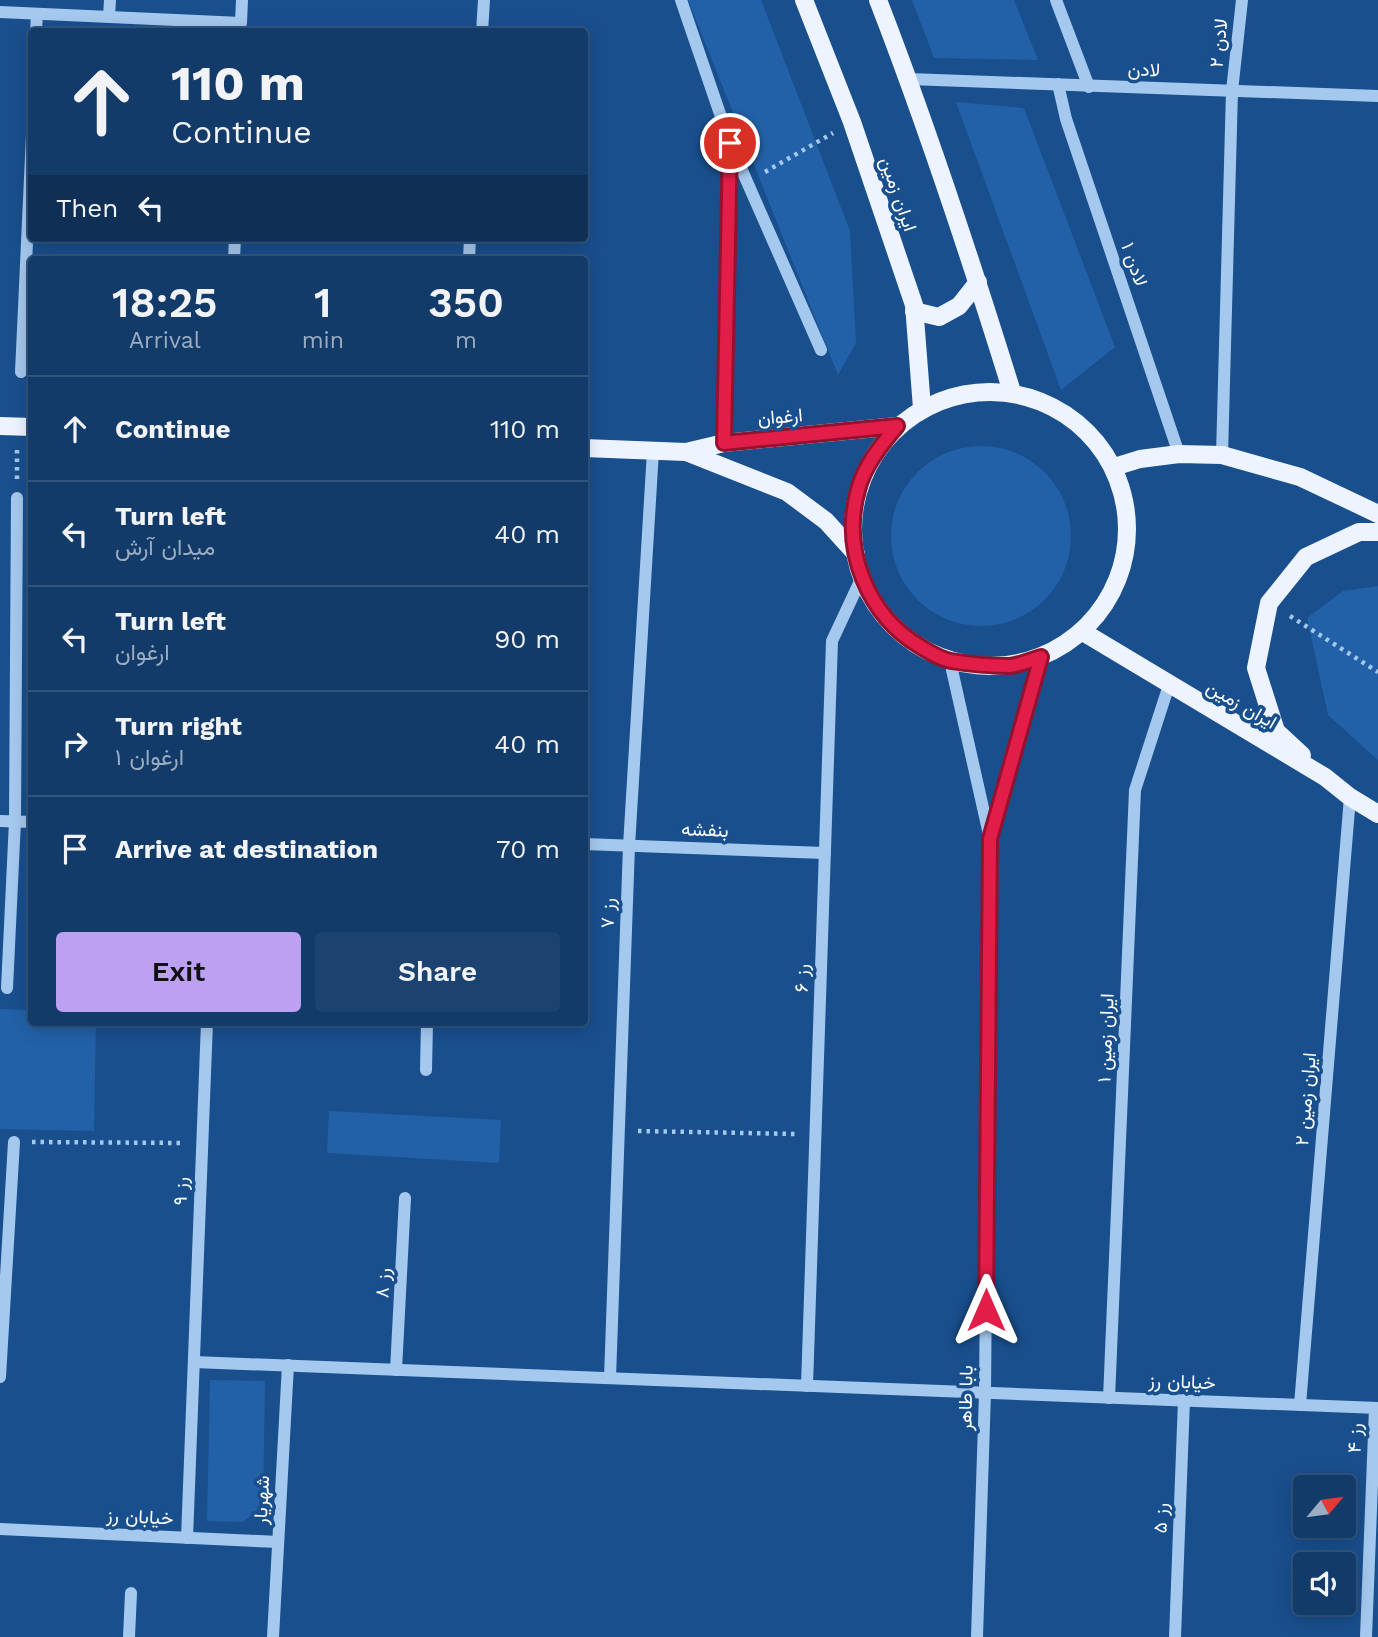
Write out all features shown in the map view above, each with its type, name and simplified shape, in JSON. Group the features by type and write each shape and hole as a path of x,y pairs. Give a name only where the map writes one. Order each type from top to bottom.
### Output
{"main road":[{"name":"ایران زمین","path":"804,0 852,122 914,311 922,408"},
{"path":"878,0 909,79 1012,392"},
{"path":"914,311 939,317 959,306 978,282"},
{"path":"966,392 1012,392 1044,401 1072,417 1096,440 1114,467 1125,501 1128,538 1122,572 1106,605 1083,632 1050,654 1012,666 950,661 905,638 879,611 861,579 852,534 858,489 877,449 897,426 922,408 966,392"},
{"name":"ارغوان","path":"588,448 686,452 724,443 897,426"},
{"path":"686,452 787,492 826,521 856,554"},
{"path":"1114,467 1140,459 1179,454 1222,455 1300,477 1378,514"},
{"path":"1325,777 1276,732 1256,668 1269,603 1306,557 1359,532 1378,532"},
{"name":"ایران زمین","path":"1083,632 1325,777 1378,814"}],"street":[{"path":"110,0 110,17"},
{"path":"0,12 241,27 242,0"},
{"path":"482,28 484,0"},
{"path":"681,0 730,143 821,350"},
{"path":"1056,0 1089,87"},
{"name":"لادن ۲","path":"1232,90 1242,0"},
{"path":"36,28 37,14"},
{"name":"لادن","path":"909,79 1378,96"},
{"name":"لادن ۱","path":"1058,84 1066,119 1179,454"},
{"path":"1222,455 1232,90"},
{"path":"724,443 730,143"},
{"path":"20,372 28,214"},
{"name":"رز ۷","path":"610,1378 629,846 653,451"},
{"path":"7,988 15,821 16,498"},
{"name":"رز ۶","path":"807,1386 832,641 861,579"},
{"path":"990,839 1041,657"},
{"name":"بابا طاهر","path":"950,661 990,839 985,1393 977,1637"},
{"name":"ایران زمین ۱","path":"1109,1398 1135,790 1169,685"},
{"name":"ایران زمین ۲","path":"1300,1405 1350,797"},
{"path":"0,821 28,822"},
{"name":"بنفشه","path":"588,844 825,853"},
{"name":"رز ۹","path":"187,1538 207,1026"},
{"path":"426,1070 427,1026"},
{"path":"0,1377 15,1142"},
{"name":"رز ۸","path":"397,1370 405,1198"},
{"name":"خیابان رز","path":"194,1362 1376,1408"},
{"name":"شهریار","path":"273,1637 288,1366"},
{"name":"رز ۵","path":"1175,1637 1184,1400"},
{"name":"رز ۴","path":"1366,1637 1376,1408"},
{"name":"خیابان رز","path":"0,1529 278,1542"},
{"path":"129,1637 131,1593"}],"path":[{"path":"747,182 852,122"},
{"path":"16,426 16,498"},
{"path":"1269,603 1378,672"},
{"path":"619,1130 815,1134"},
{"path":"15,1142 201,1143"}],"shaded area":[{"path":"688,0 761,0 850,231 856,343 838,375"},
{"path":"912,0 1014,0 1038,60 934,58"},
{"path":"956,102 1024,108 1115,347 1061,390"},
{"path":"981,446 1016,453 1045,472 1064,501 1071,536 1064,571 1045,600 1016,619 981,626 946,619 917,600 898,571 891,536 898,501 917,472 946,453"},
{"path":"1378,586 1378,760 1328,715 1307,618 1343,591"},
{"path":"0,1009 28,1010 28,1026 96,1026 94,1131 0,1129"},
{"path":"329,1111 501,1120 499,1163 327,1153"},
{"path":"210,1380 265,1381 263,1506 243,1522 207,1521"}],"route":[{"path":"730,143 724,443 897,426 877,449 858,489 852,534 861,579 879,611 905,638 950,661 1012,666 1041,657 990,839 986,1310"}]}
